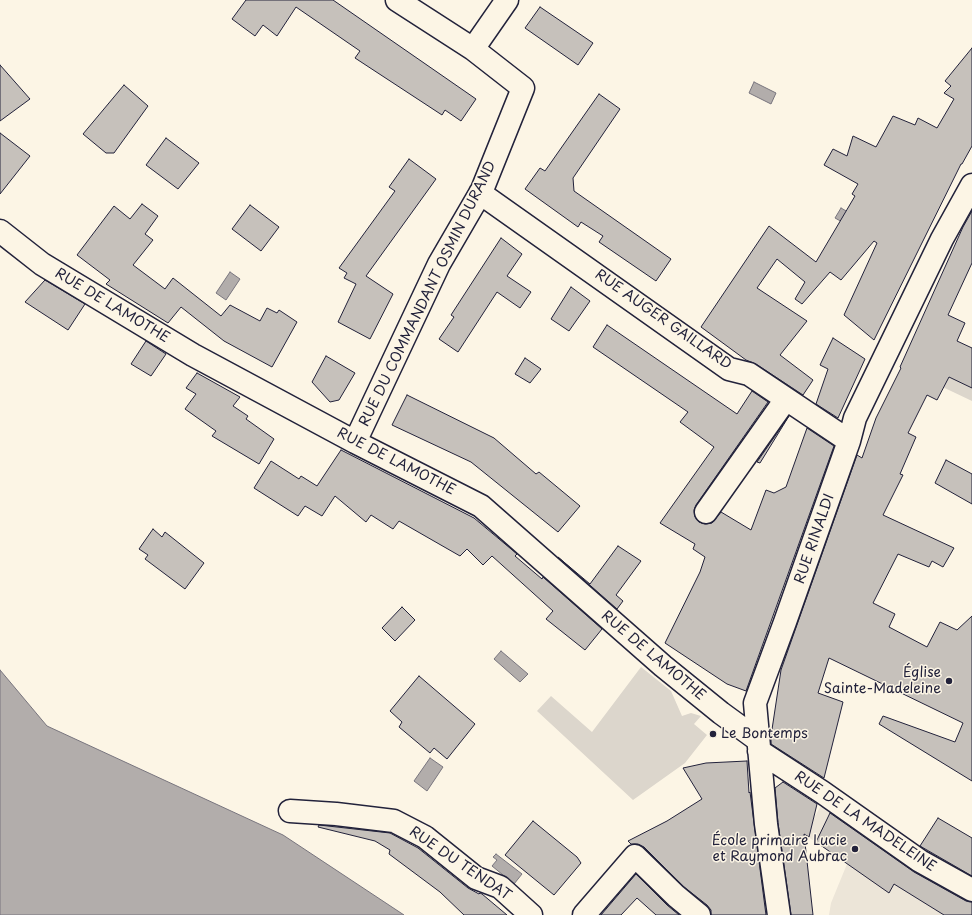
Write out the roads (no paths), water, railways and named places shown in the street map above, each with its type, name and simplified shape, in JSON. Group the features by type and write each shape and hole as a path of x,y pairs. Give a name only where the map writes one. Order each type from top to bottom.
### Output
{"street":[{"name":"RUE DU COMMANDANT OSMIN DURAND","path":"355,442 440,264 480,193 523,88 473,49 397,0"},
{"path":"473,49 507,0"},
{"name":"RUE RINALDI","path":"779,915 766,824 755,703 785,622 856,418 942,239 972,185"},
{"name":"RUE AUGER GAILLARD","path":"480,193 729,369 749,374 849,441"},
{"name":"RUE DE LAMOTHE","path":"0,231 42,264 193,355 355,442 482,506 663,666 758,745"},
{"path":"706,512 786,398"},
{"name":"RUE DE LA MADELEINE","path":"758,745 920,861 972,890"},
{"name":"RUE DU TENDAT","path":"290,811 336,814 394,821 425,837 476,878 500,887 531,915"},
{"path":"584,915 635,856 676,896 699,915"}],"place":[{"name":"Église Sainte-Madeleine","path":"949,681"},
{"name":"Le Bontemps","path":"713,734"},
{"name":"École primaire Lucie et Raymond Aubrac","path":"855,849"}]}
